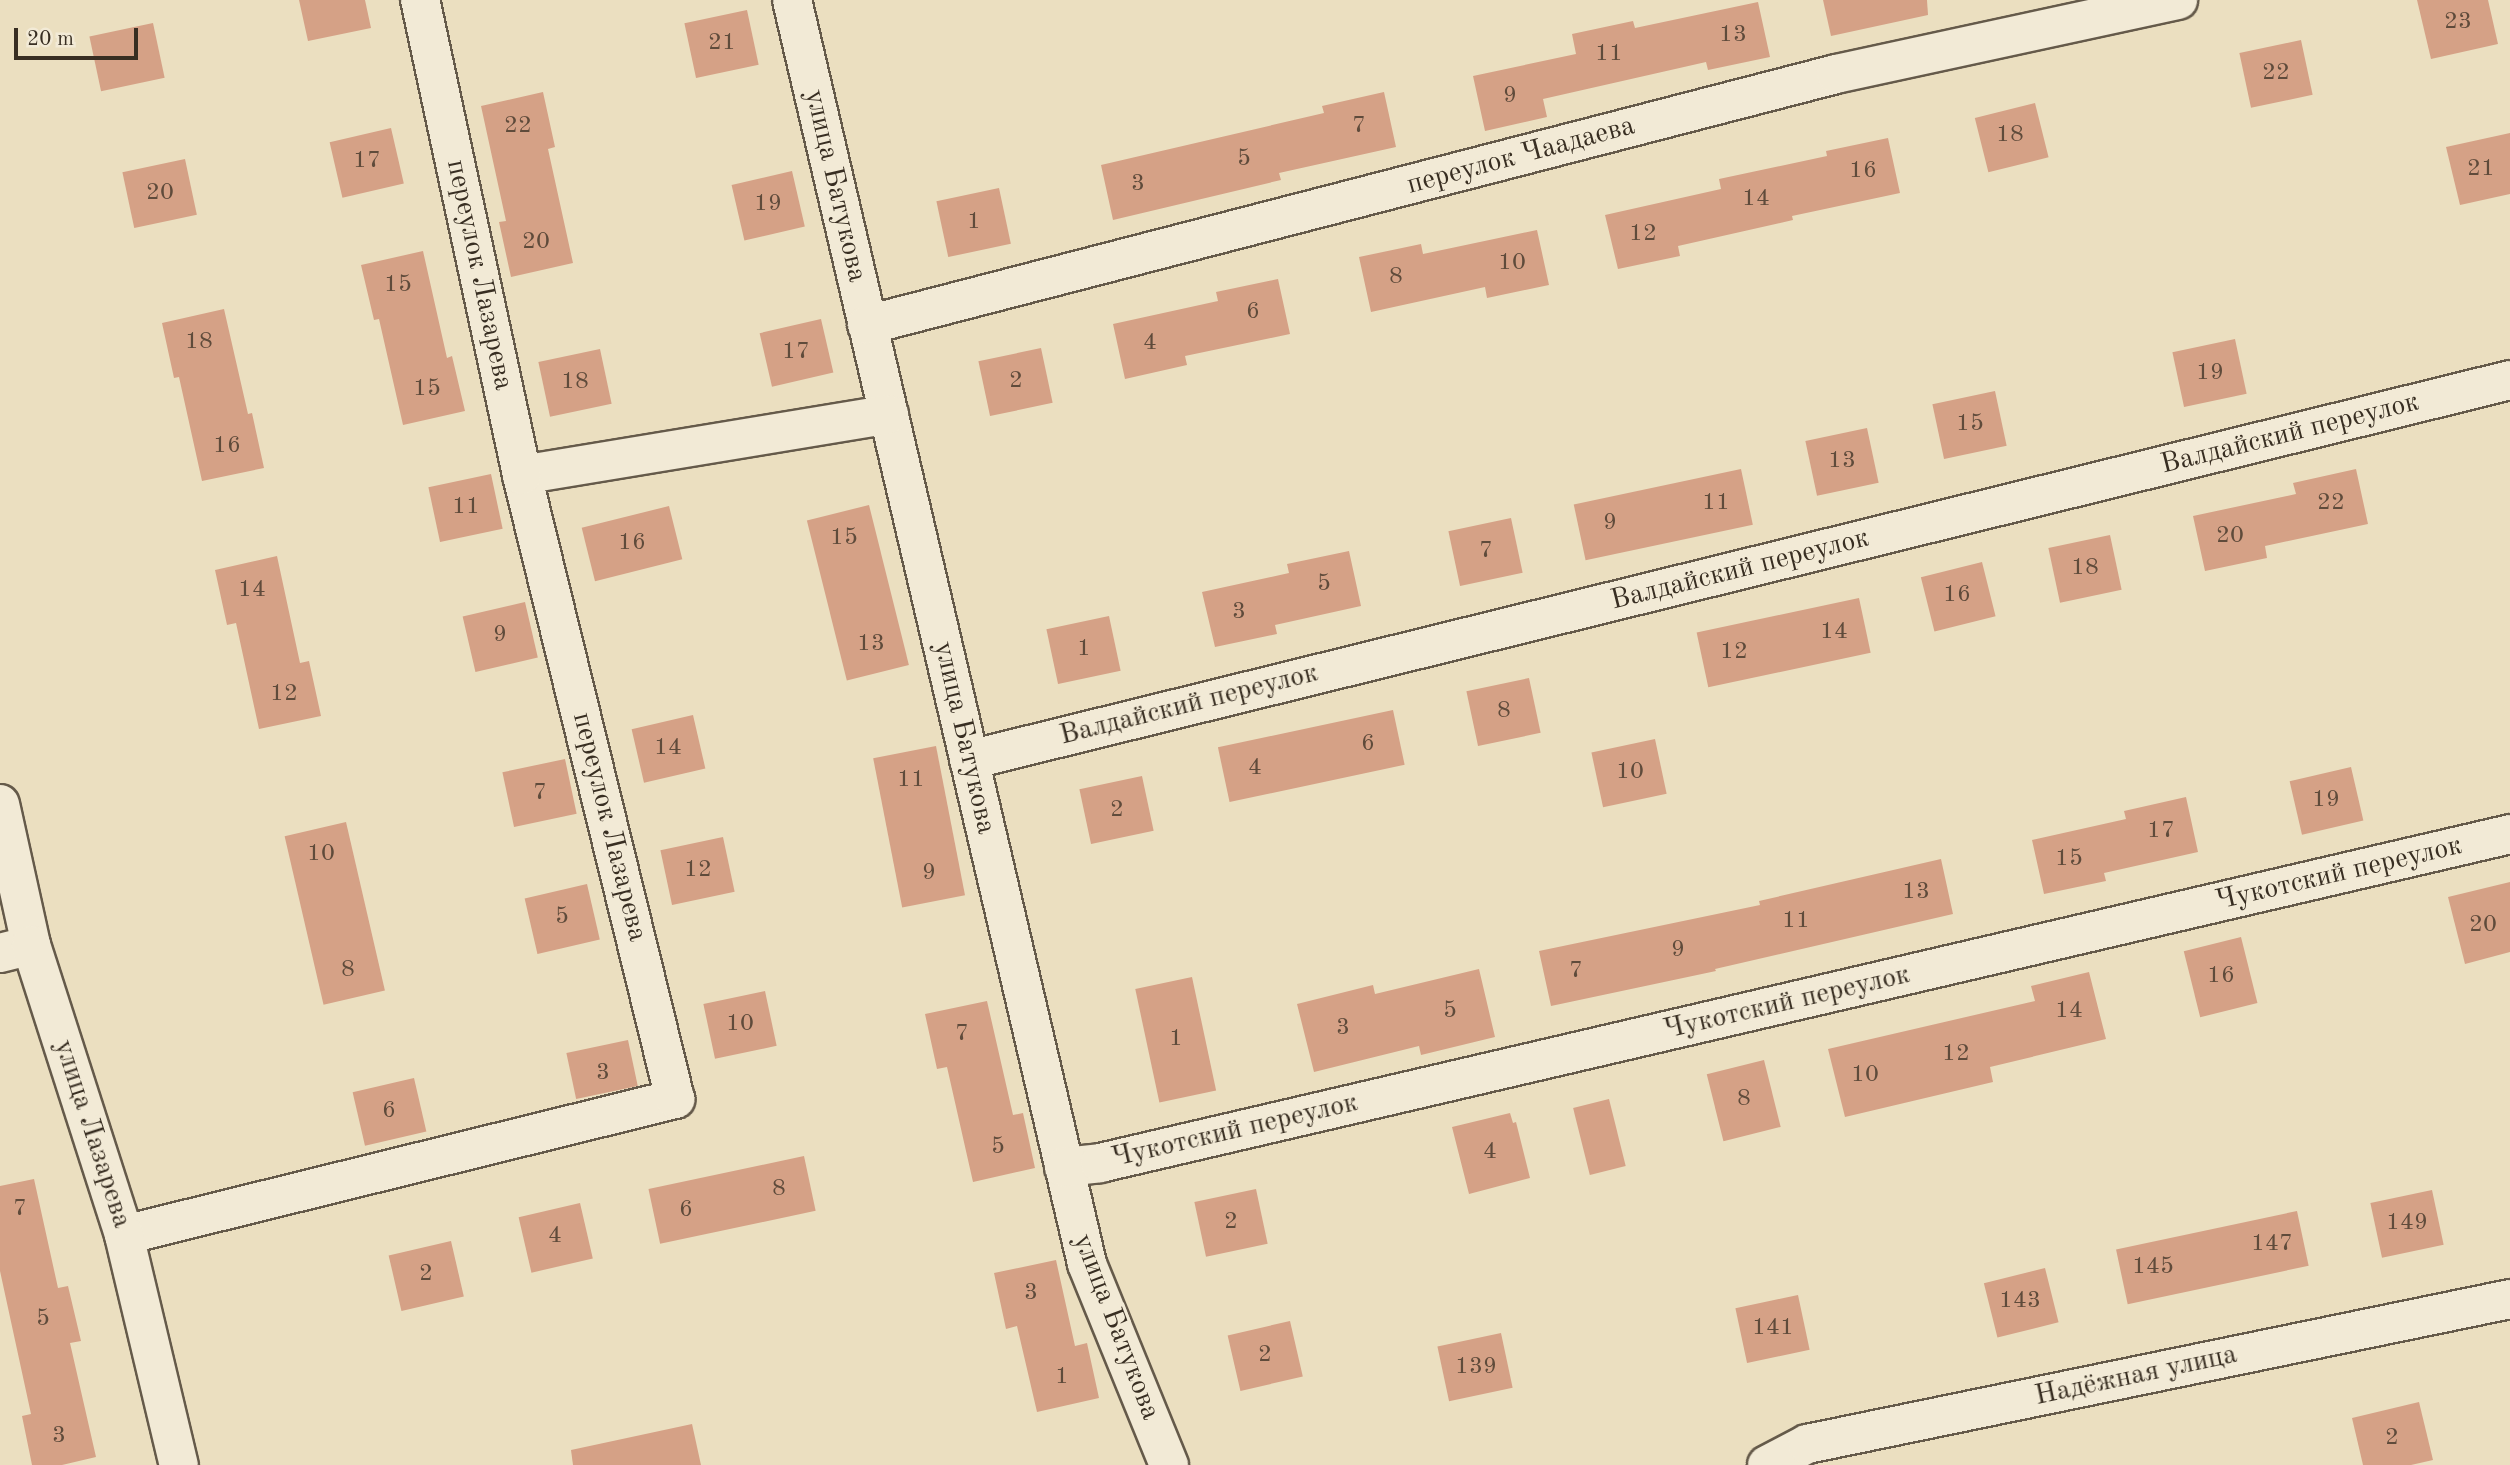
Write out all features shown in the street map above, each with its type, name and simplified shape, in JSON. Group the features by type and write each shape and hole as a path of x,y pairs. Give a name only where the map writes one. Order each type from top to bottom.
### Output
{"street":[{"name":"переулок Лазарева","path":"124,1235 676,1100 522,475 420,0"},
{"name":"улица Батукова","path":"792,0 1087,1264 1169,1465"},
{"name":"переулок Чаадаева","path":"867,325 1836,74 2178,0"},
{"name":"Валдайский переулок","path":"969,760 2510,380"},
{"path":"522,475 888,414"},
{"name":"улица Лазарева","path":"0,804 15,949 124,1235 179,1465"},
{"name":"Чукотский переулок","path":"1064,1167 1100,1163 2510,834"},
{"name":"Надёжная улица","path":"1767,1465 1807,1444 2510,1299"}],"building":[{"path":"299,0 365,0 371,28 308,41"},
{"path":"1823,0 1927,0 1928,15 1831,36"},
{"path":"2417,0 2488,0 2498,44 2431,59"},
{"path":"1758,2 1770,57 1708,70 1706,62 1543,99 1547,117 1485,131 1473,76 1576,54 1572,34 1633,21 1635,28"},
{"path":"747,10 759,65 696,78 684,23"},
{"path":"153,23 165,78 101,91 89,37"},
{"path":"2301,40 2313,95 2251,108 2239,53"},
{"path":"543,92 555,147 548,149 573,263 511,277 499,222 506,221 481,106"},
{"path":"1384,92 1396,147 1279,173 1281,180 1113,220 1101,165 1324,113 1322,106"},
{"path":"2035,103 2049,157 1988,172 1975,118"},
{"path":"391,128 404,184 342,198 330,142"},
{"path":"2510,133 2510,194 2460,205 2446,147"},
{"path":"1888,138 1900,193 1792,216 1793,220 1678,246 1680,256 1618,269 1605,215 1721,189 1719,179 1827,156 1826,151"},
{"path":"185,159 197,215 134,228 122,172"},
{"path":"792,171 805,227 744,240 732,185"},
{"path":"999,188 1011,244 948,257 936,201"},
{"path":"1537,230 1549,285 1487,298 1485,287 1371,312 1359,257 1421,244 1423,254"},
{"path":"423,251 447,358 452,356 465,411 403,425 379,319 374,320 361,265"},
{"path":"1278,279 1290,334 1185,356 1187,365 1125,379 1113,324 1218,301 1216,292"},
{"path":"224,309 248,414 252,413 264,468 202,481 179,377 174,378 162,323"},
{"path":"821,319 833,373 772,387 760,333"},
{"path":"2235,339 2247,394 2184,407 2172,352"},
{"path":"1041,348 1053,403 990,416 978,361"},
{"path":"600,349 612,404 550,417 538,362"},
{"path":"1995,391 2007,446 1944,459 1932,404"},
{"path":"1867,428 1879,483 1817,496 1805,441"},
{"path":"1741,469 1753,525 1586,560 1574,505"},
{"path":"2356,469 2368,524 2265,546 2267,558 2205,571 2193,516 2296,494 2293,483"},
{"path":"491,474 503,529 440,542 428,487"},
{"path":"869,505 909,665 847,681 807,520"},
{"path":"669,506 682,559 595,581 582,528"},
{"path":"1511,518 1523,573 1460,586 1448,531"},
{"path":"2110,535 2122,590 2060,603 2048,548"},
{"path":"1349,551 1361,606 1275,625 1277,634 1215,647 1202,592 1289,573 1287,564"},
{"path":"277,556 300,663 309,661 321,716 259,729 236,623 227,625 215,570"},
{"path":"1982,562 1996,616 1934,632 1921,577"},
{"path":"1859,598 1871,653 1708,687 1697,633"},
{"path":"525,602 538,658 475,672 463,616"},
{"path":"1109,616 1121,671 1058,684 1046,629"},
{"path":"1529,678 1541,733 1478,746 1466,691"},
{"path":"1393,710 1405,765 1230,802 1218,747"},
{"path":"693,715 705,769 644,783 632,729"},
{"path":"1655,739 1667,794 1603,807 1591,753"},
{"path":"936,746 965,895 902,907 873,758"},
{"path":"565,759 577,814 514,827 502,772"},
{"path":"2351,767 2363,821 2302,835 2290,781"},
{"path":"1142,776 1154,831 1091,844 1079,789"},
{"path":"2186,797 2198,852 2104,873 2106,881 2044,894 2032,840 2126,819 2124,811"},
{"path":"346,822 385,991 324,1005 285,836"},
{"path":"723,837 735,892 672,905 660,850"},
{"path":"1941,859 1953,914 1715,969 1716,971 1551,1006 1539,951 1760,905 1759,901"},
{"path":"2510,882 2510,952 2465,964 2448,897"},
{"path":"587,884 600,940 537,954 525,898"},
{"path":"2241,937 2257,1003 2200,1017 2184,951"},
{"path":"1479,969 1495,1037 1421,1055 1419,1046 1314,1072 1297,1004 1373,985 1375,994"},
{"path":"2089,972 2106,1039 1990,1067 1993,1082 1845,1117 1828,1049 2035,1001 2031,986"},
{"path":"1192,977 1216,1090 1159,1103 1135,989"},
{"path":"765,991 777,1046 715,1059 703,1004"},
{"path":"987,1001 1013,1115 1023,1113 1035,1168 973,1182 947,1067 937,1069 925,1014"},
{"path":"628,1040 638,1086 576,1099 566,1053"},
{"path":"1764,1060 1781,1127 1723,1141 1707,1074"},
{"path":"414,1078 426,1132 365,1146 353,1092"},
{"path":"1609,1099 1626,1166 1590,1175 1573,1108"},
{"path":"1510,1113 1513,1123 1516,1122 1530,1178 1469,1194 1452,1127"},
{"path":"804,1156 816,1211 660,1244 648,1189"},
{"path":"34,1179 58,1288 68,1286 81,1341 70,1343 96,1457 62,1465 32,1465 22,1416 31,1414 0,1271 0,1186"},
{"path":"1256,1189 1268,1244 1206,1257 1194,1202"},
{"path":"2432,1190 2444,1245 2382,1258 2370,1203"},
{"path":"580,1203 593,1259 531,1273 519,1217"},
{"path":"2297,1211 2309,1266 2128,1304 2116,1249"},
{"path":"451,1241 464,1297 401,1311 389,1255"},
{"path":"1056,1260 1075,1346 1087,1343 1099,1398 1037,1412 1017,1326 1006,1329 994,1273"},
{"path":"2045,1268 2059,1322 1997,1338 1984,1283"},
{"path":"1798,1295 1810,1350 1747,1363 1735,1308"},
{"path":"1290,1321 1303,1377 1240,1391 1228,1335"},
{"path":"1501,1333 1513,1388 1449,1401 1437,1347"},
{"path":"2419,1402 2433,1460 2411,1465 2363,1465 2352,1418"},
{"path":"692,1424 701,1465 573,1465 571,1450"}]}
